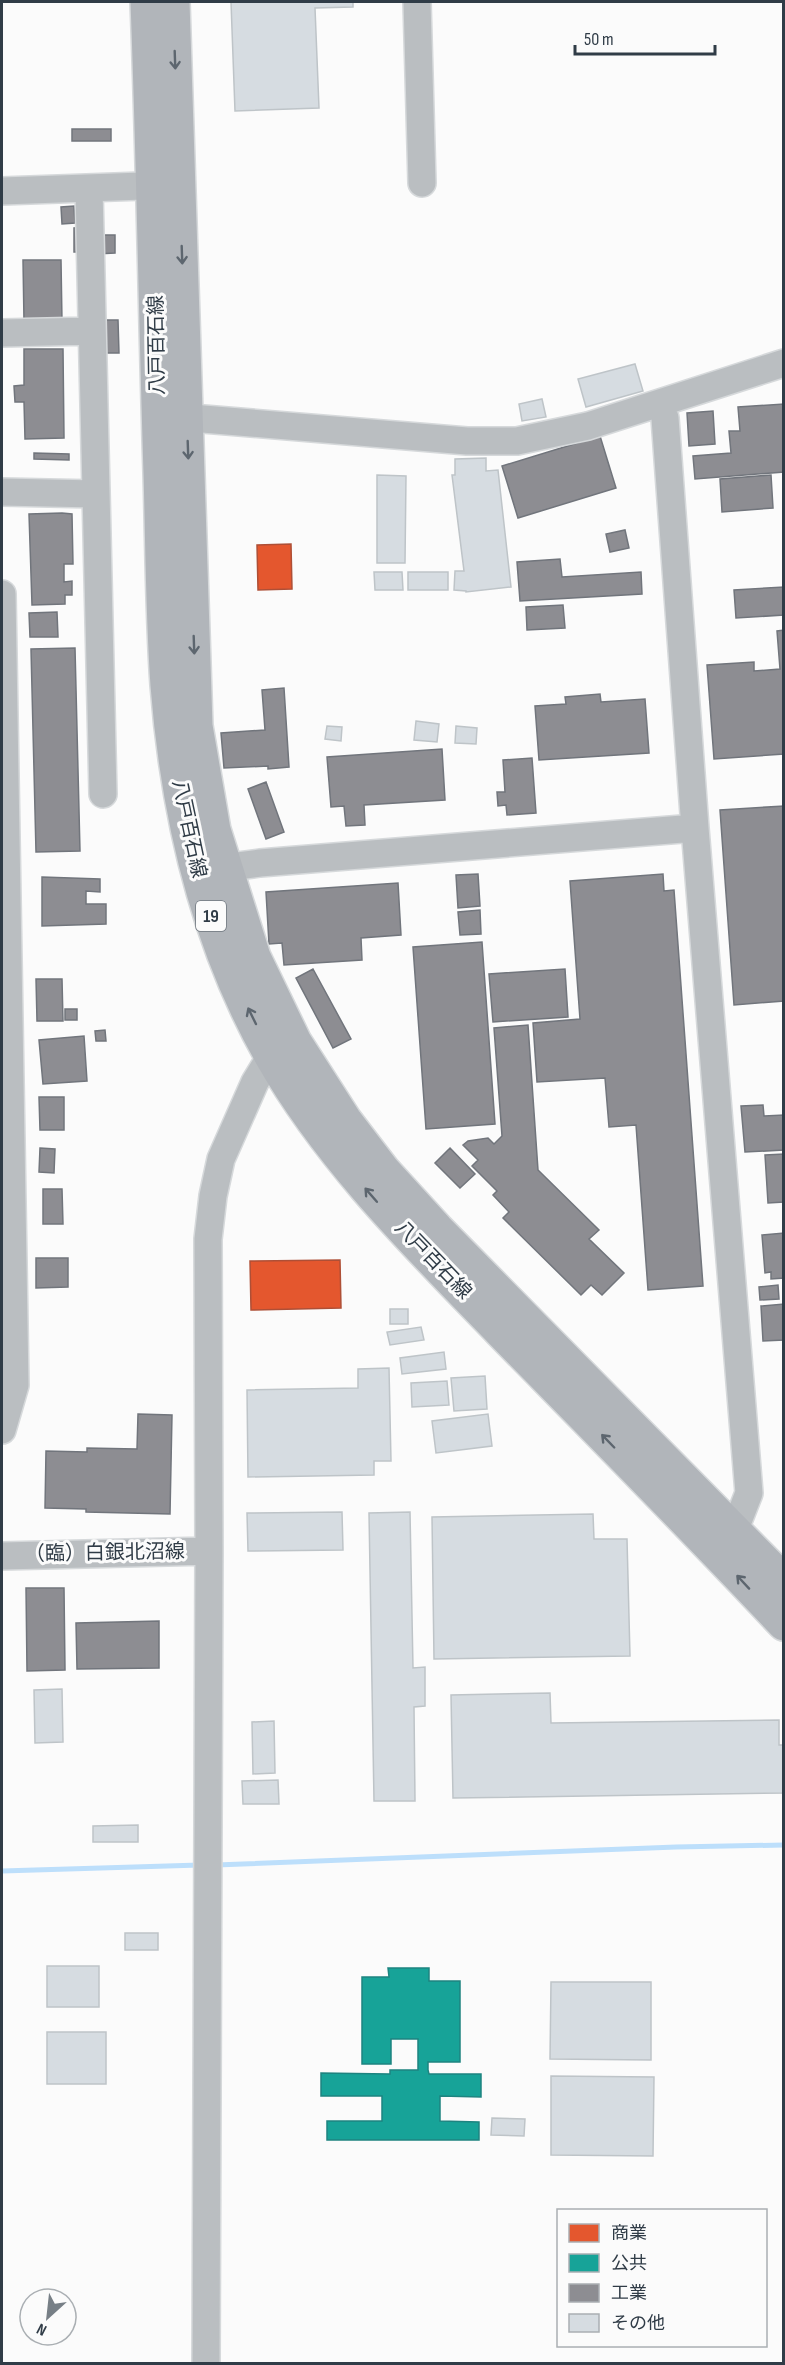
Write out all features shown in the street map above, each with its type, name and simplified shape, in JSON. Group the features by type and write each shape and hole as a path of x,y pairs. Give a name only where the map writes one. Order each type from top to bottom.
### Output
{"main road":[{"name":"八戸百石線","path":"147,2 167,185"},
{"name":"八戸百石線","path":"173,2 167,185 172,416 167,686 180,793 211,869 227,964 283,1049 333,1150 374,1198 724,1539 783,1581"},
{"name":"八戸百石線","path":"724,1539 783,1624"}],"street":[{"path":"417,2 422,183"},
{"path":"2,191 167,185"},
{"path":"89,189 103,794"},
{"path":"2,333 93,331"},
{"path":"172,416 467,441 517,441 588,426 783,363"},
{"path":"665,418 695,828 749,1493 724,1539"},
{"path":"2,492 96,494"},
{"path":"2,594 6,1172 15,1385 2,1430"},
{"path":"211,869 695,828"},
{"path":"206,2364 210,1551 208,1251 213,1196 221,1160 255,1082 283,1049"},
{"name":"（臨）白銀北沼線","path":"2,1556 210,1551"}],"building: 商業":[{"path":"291,544 292,589 258,590 257,545"},
{"path":"340,1260 341,1308 251,1310 250,1261"}],"building: 公共":[{"path":"388,1968 429,1968 429,1981 460,1981 460,2062 428,2062 428,2070 429,2074 481,2074 481,2097 440,2096 440,2121 479,2122 479,2140 327,2140 327,2121 382,2121 382,2096 321,2096 321,2073 390,2074 390,2070 418,2070 418,2039 391,2039 391,2064 362,2064 362,1977 389,1977"}],"building: 工業":[{"path":"72,129 111,129 111,141 72,141"},
{"path":"74,206 75,223 62,224 61,207"},
{"path":"84,227 85,252 74,252 74,228"},
{"path":"96,235 115,235 115,253 96,254"},
{"path":"23,260 61,260 62,321 24,321"},
{"path":"105,320 118,320 119,353 106,353"},
{"path":"24,349 63,349 64,438 25,439 24,402 15,402 14,386 24,385"},
{"path":"784,404 784,472 695,479 693,456 731,453 729,431 740,431 738,407"},
{"path":"713,411 715,444 689,446 687,413"},
{"path":"600,436 616,488 518,518 502,466"},
{"path":"34,453 69,454 69,460 34,459"},
{"path":"771,475 773,508 722,512 720,479"},
{"path":"29,514 72,514 73,564 64,564 64,582 72,581 72,595 65,595 65,604 32,605"},
{"path":"625,530 629,548 610,552 606,534"},
{"path":"560,559 562,577 641,572 642,594 520,601 517,562"},
{"path":"784,587 784,615 736,618 734,590"},
{"path":"563,605 565,628 527,630 526,607"},
{"path":"57,612 58,637 30,637 29,613"},
{"path":"784,630 784,754 714,759 707,665 754,662 754,671 780,669 777,631"},
{"path":"75,648 80,851 36,852 31,649"},
{"path":"284,688 289,767 224,768 221,733 265,730 262,690"},
{"path":"600,694 601,702 645,699 649,753 539,760 535,706 566,704 565,697"},
{"path":"442,749 445,800 364,805 365,825 346,826 344,806 331,807 327,757"},
{"path":"532,758 536,813 507,815 506,805 498,806 497,792 505,792 503,760"},
{"path":"266,782 284,832 266,839 248,789"},
{"path":"784,806 784,1001 734,1005 720,810"},
{"path":"478,874 480,906 458,908 456,875"},
{"path":"663,874 664,891 674,890 703,1286 648,1290 636,1125 609,1127 605,1078 537,1082 533,1023 580,1019 570,881"},
{"path":"42,877 100,879 100,892 86,891 86,904 106,904 106,924 42,926"},
{"path":"398,883 401,935 361,938 362,960 284,965 282,943 269,944 266,892"},
{"path":"480,910 481,934 460,935 458,912"},
{"path":"482,942 495,1124 426,1129 413,947"},
{"path":"313,969 351,1039 333,1048 296,978"},
{"path":"565,969 568,1017 493,1022 489,974"},
{"path":"36,979 62,979 63,1021 37,1021"},
{"path":"65,1009 77,1009 77,1020 65,1020"},
{"path":"528,1025 538,1170 599,1230 589,1239 624,1273 602,1295 591,1285 581,1295 503,1218 509,1212 493,1195 497,1191 472,1166 478,1160 463,1145 468,1141 488,1138 494,1144 502,1136 494,1028"},
{"path":"105,1030 106,1041 96,1041 95,1031"},
{"path":"84,1036 87,1081 43,1084 39,1040"},
{"path":"39,1097 64,1097 64,1130 40,1130"},
{"path":"763,1105 764,1116 784,1115 784,1150 745,1152 741,1106"},
{"path":"40,1148 55,1149 54,1173 39,1172"},
{"path":"450,1148 475,1174 460,1188 435,1163"},
{"path":"784,1154 784,1202 768,1203 765,1155"},
{"path":"43,1189 62,1189 63,1224 43,1224"},
{"path":"784,1233 784,1278 771,1279 771,1272 765,1273 762,1235"},
{"path":"36,1258 68,1258 68,1287 36,1288"},
{"path":"778,1285 779,1299 760,1300 759,1287"},
{"path":"784,1304 784,1340 763,1341 761,1306"},
{"path":"138,1414 172,1415 170,1514 86,1512 86,1509 45,1508 46,1451 87,1452 87,1448 137,1449"},
{"path":"26,1588 64,1588 65,1670 27,1671"},
{"path":"159,1621 159,1668 77,1669 76,1623"}],"building: その他":[{"path":"231,2 353,2 353,7 315,8 319,108 235,111"},
{"path":"635,364 643,391 586,407 578,379"},
{"path":"542,399 546,417 522,421 519,404"},
{"path":"486,458 486,471 498,470 511,587 466,592 454,590 455,571 464,571 452,475 455,475 455,459"},
{"path":"377,475 406,476 405,563 377,563"},
{"path":"374,572 402,572 403,590 375,590"},
{"path":"408,572 448,572 448,590 408,590"},
{"path":"416,721 439,724 437,742 414,740"},
{"path":"327,726 342,727 341,741 325,739"},
{"path":"456,726 477,728 476,744 455,743"},
{"path":"390,1309 408,1309 408,1324 390,1324"},
{"path":"421,1327 424,1340 390,1345 387,1332"},
{"path":"444,1352 446,1369 402,1374 400,1358"},
{"path":"389,1368 391,1461 374,1461 374,1475 248,1477 247,1390 358,1388 358,1369"},
{"path":"485,1376 487,1409 454,1411 451,1378"},
{"path":"447,1381 449,1405 412,1407 411,1383"},
{"path":"488,1414 492,1446 436,1453 432,1421"},
{"path":"342,1512 343,1550 248,1551 247,1513"},
{"path":"410,1512 413,1668 425,1667 425,1706 414,1707 415,1801 374,1801 369,1513"},
{"path":"593,1514 594,1539 627,1539 630,1656 434,1659 432,1517"},
{"path":"62,1689 63,1742 35,1743 34,1690"},
{"path":"550,1693 551,1723 779,1720 779,1745 784,1745 784,1793 453,1798 451,1695"},
{"path":"274,1721 275,1773 253,1774 252,1722"},
{"path":"278,1780 279,1804 243,1804 242,1781"},
{"path":"138,1825 138,1842 93,1842 93,1826"},
{"path":"125,1933 158,1933 158,1950 125,1950"},
{"path":"47,1966 99,1966 99,2007 47,2007"},
{"path":"551,1982 651,1982 651,2060 550,2059"},
{"path":"47,2032 106,2032 106,2084 47,2084"},
{"path":"551,2076 654,2077 653,2156 551,2155"},
{"path":"492,2118 525,2119 524,2136 491,2135"}],"waterway":[{"path":"216,1865 676,1847 784,1845"},
{"path":"2,1871 200,1865"}]}
